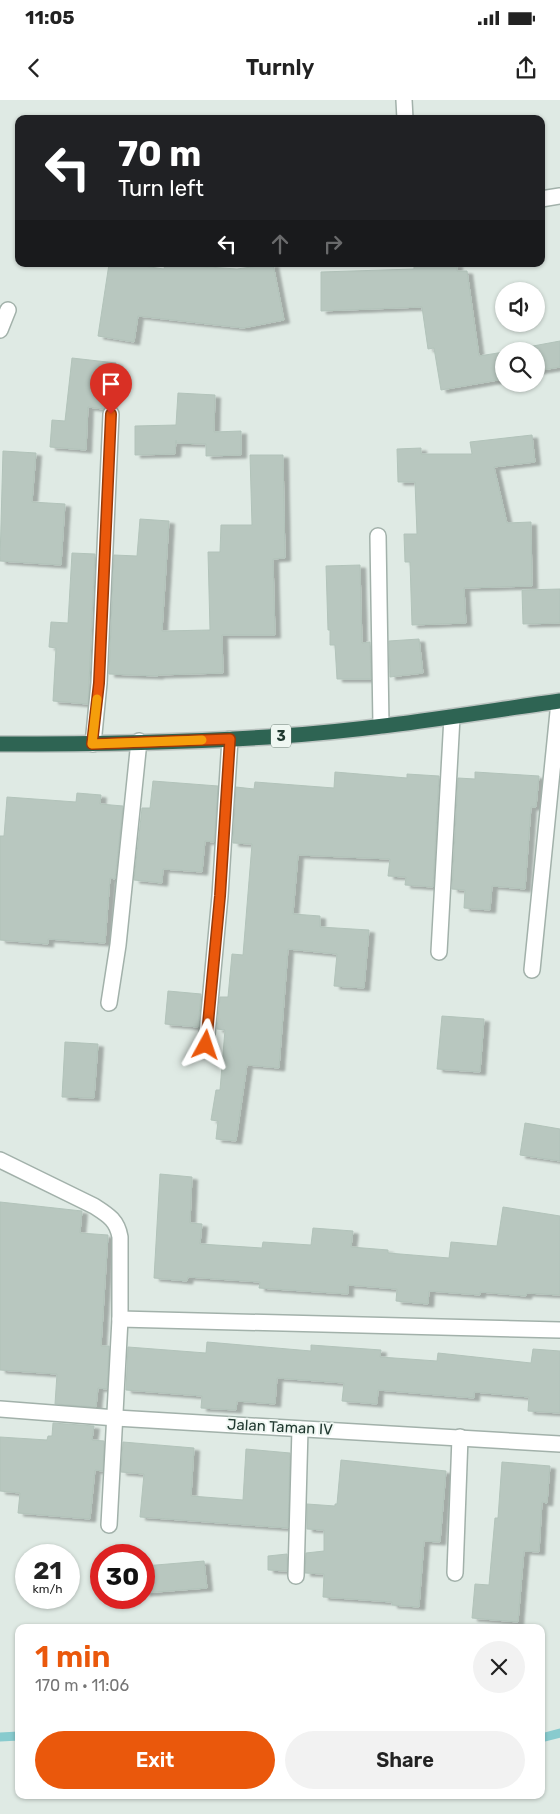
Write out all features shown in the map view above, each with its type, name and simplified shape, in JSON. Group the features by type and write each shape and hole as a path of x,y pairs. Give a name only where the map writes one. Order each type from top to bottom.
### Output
{"highway":[{"name":"3","path":"0,744 92,744 282,736 381,726 560,701"}],"street":[{"path":"404,100 404,115"},
{"path":"545,198 560,196"},
{"path":"0,330 8,310"},
{"path":"92,744 99,683 111,414"},
{"path":"378,536 381,726"},
{"path":"532,970 560,701"},
{"path":"439,952 452,717"},
{"path":"206,1045 220,896 230,739"},
{"path":"109,1003 118,945 139,741"},
{"path":"0,1160 94,1206 109,1215 118,1225 120,1237 120,1319 110,1525"},
{"path":"120,1319 560,1330"},
{"name":"Jalan Taman IV","path":"0,1409 116,1418 560,1444"},
{"path":"296,1576 300,1428"},
{"path":"456,1572 460,1437"}],"building":[{"path":"109,267 164,269 164,267 208,267 237,269 274,267 284,320 243,328 138,316 134,342 98,336"},
{"path":"414,267 457,267 457,271 467,271 479,356 495,353 495,381 441,390 434,348 428,349 422,307 321,311 321,272 414,269"},
{"path":"560,341 560,367 545,370 545,344"},
{"path":"72,358 116,363 111,405 103,409 88,407 86,450 50,447 52,420 65,421"},
{"path":"178,393 215,395 214,432 241,431 241,455 206,456 206,444 176,443 176,440 175,454 135,455 135,426 176,425"},
{"path":"532,435 535,462 494,467 507,523 531,522 532,586 464,588 466,623 412,625 410,562 405,562 404,534 417,534 415,482 398,482 397,449 421,448 421,454 472,454 470,442"},
{"path":"3,451 36,453 32,502 65,504 61,565 0,561"},
{"path":"250,455 283,455 285,558 273,559 275,635 222,635 223,673 158,676 109,674 114,555 137,556 140,519 169,521 162,631 210,630 208,552 220,552 221,525 252,525"},
{"path":"72,553 95,554 88,704 53,701 56,648 49,647 51,622 68,623"},
{"path":"360,565 362,643 370,642 371,679 337,679 335,645 330,645 330,630 328,630 326,566"},
{"path":"560,589 560,623 523,624 522,590"},
{"path":"419,639 423,673 390,677 389,641"},
{"path":"335,772 407,778 407,774 439,776 433,887 405,885 406,877 388,876 390,859 298,855 293,914 320,916 320,927 369,930 364,988 334,986 337,954 288,949 279,1068 247,1065 236,1141 216,1139 218,1121 211,1120 216,1090 220,1090 225,1030 217,1029 220,997 228,997 232,954 243,955 252,844 233,843 236,787 254,789 255,782 334,788"},
{"path":"475,772 539,776 536,807 531,807 525,889 492,886 490,910 464,908 465,890 452,889 458,778 475,779"},
{"path":"153,781 218,786 214,842 205,841 202,872 163,869 162,883 134,880 142,808 150,808"},
{"path":"77,793 101,795 100,804 123,806 115,879 110,878 105,943 48,939 48,944 0,940 0,836 4,836 7,797 76,802"},
{"path":"168,991 201,994 198,1027 165,1024"},
{"path":"442,1016 484,1019 480,1072 437,1069"},
{"path":"65,1042 98,1044 94,1098 62,1097"},
{"path":"525,1123 560,1129 560,1161 520,1155"},
{"path":"160,1174 192,1177 190,1223 202,1224 200,1244 262,1248 263,1242 311,1245 313,1228 353,1231 351,1247 388,1250 388,1253 449,1258 451,1242 497,1246 503,1207 560,1216 560,1295 527,1293 526,1296 480,1292 480,1295 429,1291 428,1304 396,1301 397,1289 348,1285 348,1294 259,1288 260,1282 188,1277 187,1281 154,1278"},
{"path":"0,1202 82,1211 80,1233 108,1235 101,1346 109,1346 107,1389 98,1388 96,1407 55,1404 57,1374 0,1370"},
{"path":"207,1342 311,1351 311,1345 381,1350 380,1357 437,1361 438,1353 531,1363 533,1349 560,1351 560,1413 528,1411 529,1397 474,1392 474,1398 378,1390 377,1404 342,1401 344,1383 277,1378 275,1404 237,1401 236,1410 201,1408 202,1396 126,1390 128,1347 206,1353"},
{"path":"53,1423 94,1426 92,1440 104,1441 103,1471 95,1470 90,1519 18,1513 20,1493 0,1491 0,1437 47,1440 48,1436 52,1436"},
{"path":"123,1442 194,1448 191,1496 243,1500 246,1449 290,1453 288,1528 140,1517 144,1474 121,1472"},
{"path":"341,1460 446,1471 440,1542 424,1541 419,1607 392,1605 392,1602 323,1597 324,1574 305,1573 306,1553 324,1551 324,1530 307,1529 307,1504 335,1506 337,1504"},
{"path":"502,1462 550,1466 547,1503 542,1502 539,1552 524,1551 518,1622 472,1618 475,1584 489,1585 495,1518 498,1518"},
{"path":"287,1554 287,1571 268,1570 268,1556"},
{"path":"204,1561 207,1588 155,1592 155,1565"}],"waterway":[{"path":"545,1737 560,1733"},
{"path":"0,1737 15,1736"}],"slow traffic":[{"path":"97,699 92,744 202,740"}],"route":[{"path":"111,414 99,683 92,744 230,739 220,896 206,1045"}]}
